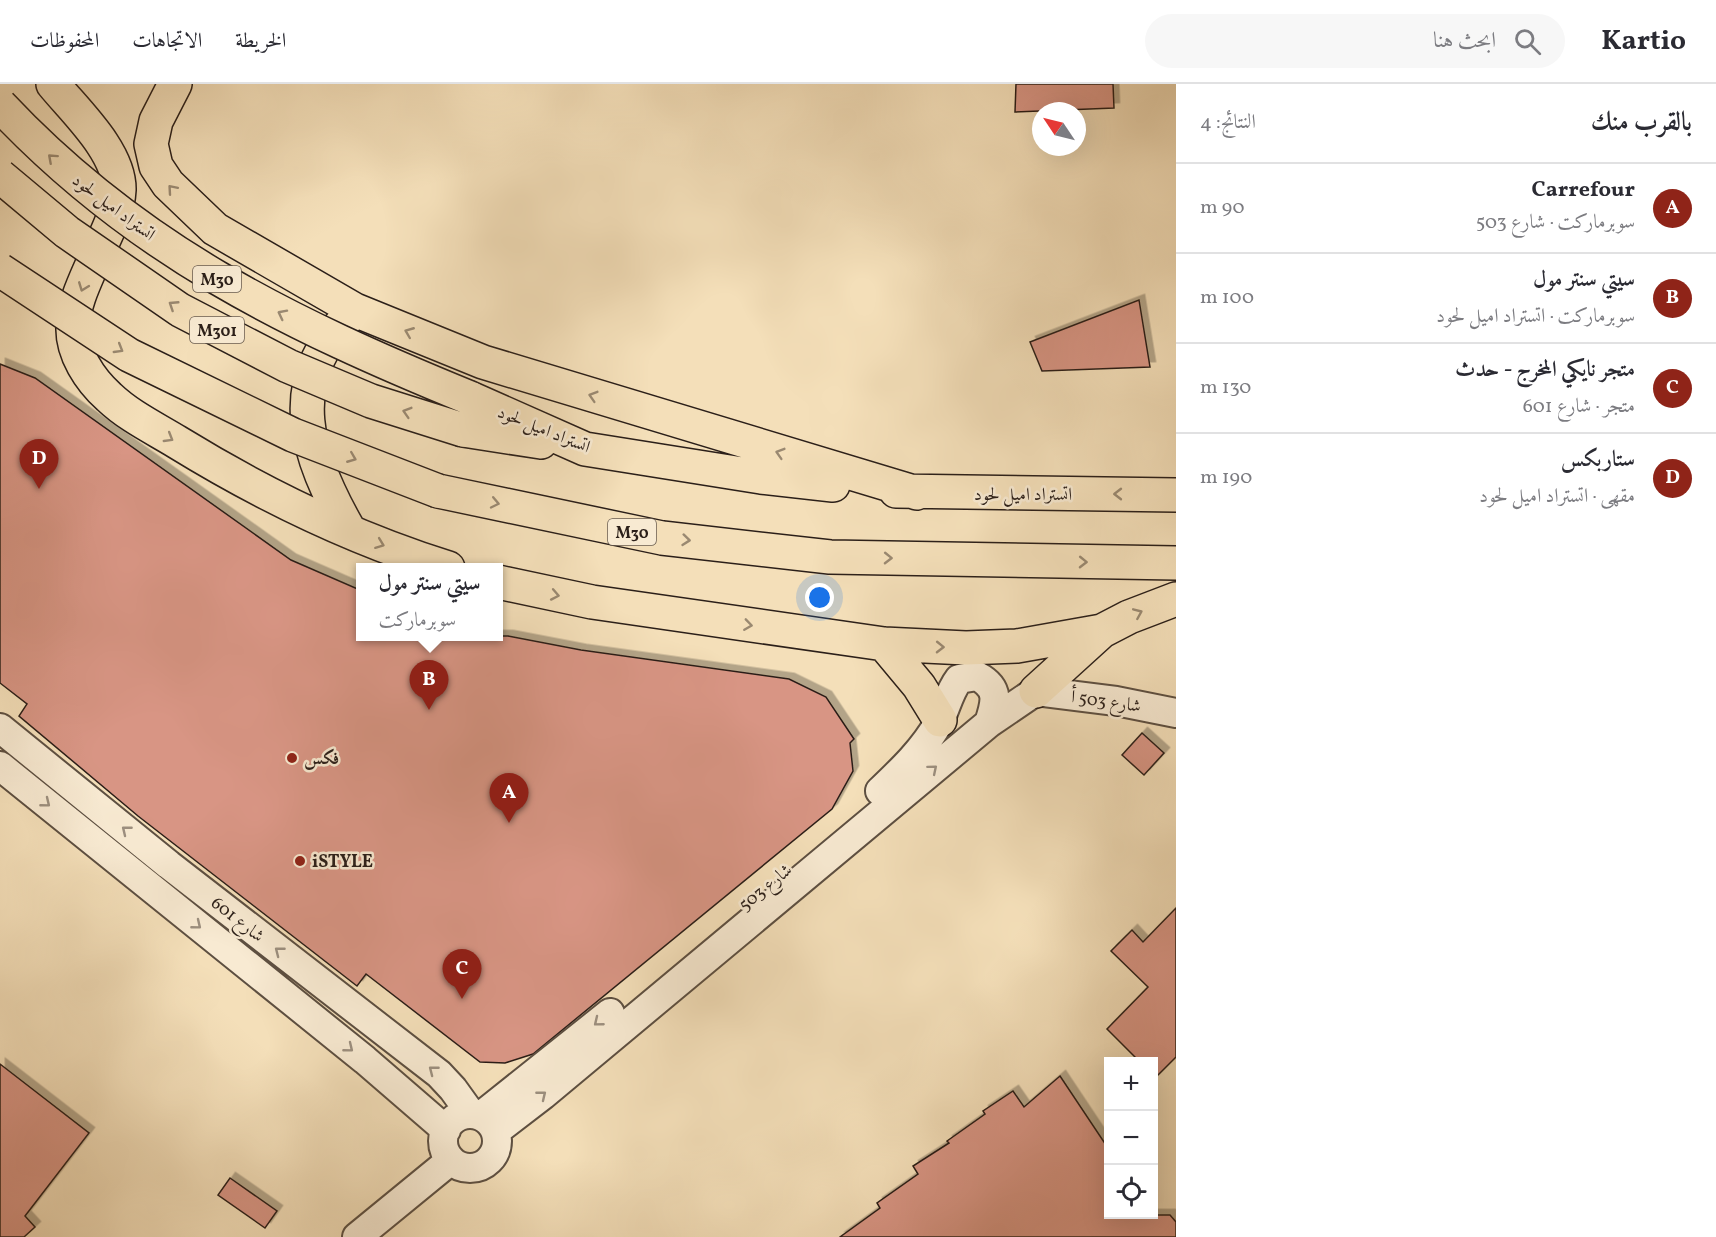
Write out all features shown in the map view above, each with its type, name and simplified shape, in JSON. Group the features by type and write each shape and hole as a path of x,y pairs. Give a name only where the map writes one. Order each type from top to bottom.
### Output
{"highway":[{"path":"53,84 88,124 117,173 119,191 112,219 82,291 72,328 81,362 91,378 125,411 218,468 349,530 437,563"},
{"path":"175,84 153,133 151,144 154,162 162,177 178,196 215,229 355,310 483,362 917,493"},
{"name":"اتستراد اميل لحود","path":"0,105 50,156 103,201 177,254 238,291 356,351 585,449 820,484 917,493 1176,495"},
{"path":"117,173 154,162"},
{"name":"M301","path":"0,176 67,232 180,310 288,366 371,401 462,430 585,449"},
{"name":"M30","path":"0,270 90,331 138,360 293,435 438,491 662,538 830,557 1176,563"},
{"path":"349,530 326,489 311,444 306,414 308,384 318,356 333,331 355,310"},
{"path":"503,583 592,602 884,644 966,648 1017,646 1102,631"},
{"path":"1036,691 1102,631 1129,617 1176,599"},
{"path":"884,644 919,686 940,720"}],"street":[{"name":"شارع 503","path":"483,1120 865,805 911,760 940,720 953,687 959,679 978,676 991,686 996,699 989,723"},
{"name":"شارع 503 أ","path":"1036,691 1137,705 1176,713"},
{"name":"شارع 503","path":"483,1120 543,1095 989,723 1036,691"},
{"name":"شارع 601","path":"0,728 169,865 439,1074 483,1120"},
{"name":"شارع 601","path":"0,766 364,1060 446,1130"},
{"path":"461,1116 483,1120 495,1152 489,1160 470,1168 451,1160 445,1151 446,1130 461,1116"},
{"path":"357,1237 451,1160"}],"building":[{"path":"1016,84 1113,84 1114,108 1086,109 1086,102 1032,102 1032,111 1015,112"},
{"path":"1139,300 1150,367 1042,371 1030,342"},
{"path":"0,364 35,378 291,560 356,588 356,641 503,641 503,636 508,636 581,650 789,679 826,697 854,739 850,743 853,771 832,809 533,1054 505,1063 480,1062 366,974 357,986 138,816 19,716 27,704 0,683"},
{"path":"1142,733 1164,753 1144,775 1122,755"},
{"path":"1176,908 1176,1057 1158,1075 1158,1057 1135,1057 1107,1029 1148,987 1111,951 1132,930 1143,942"},
{"path":"0,1064 89,1133 25,1216 35,1227 24,1237 0,1237"},
{"path":"1060,1076 1104,1142 1104,1219 1158,1219 1158,1215 1170,1215 1176,1222 1176,1237 840,1237 880,1208 877,1203 918,1174 913,1166 949,1143 947,1141 985,1114 983,1111 1013,1091 1024,1107"},
{"path":"230,1178 277,1211 265,1228 218,1195"}],"place":[{"name":"ستاربكس","path":"39,489"},
{"name":"سيتي سنتر مول","path":"429,710"},
{"name":"فكس","path":"292,758"},
{"name":"Carrefour","path":"509,823"},
{"name":"iSTYLE","path":"300,861"},
{"name":"متجر نايكي المخرج - حدث","path":"462,999"}]}
